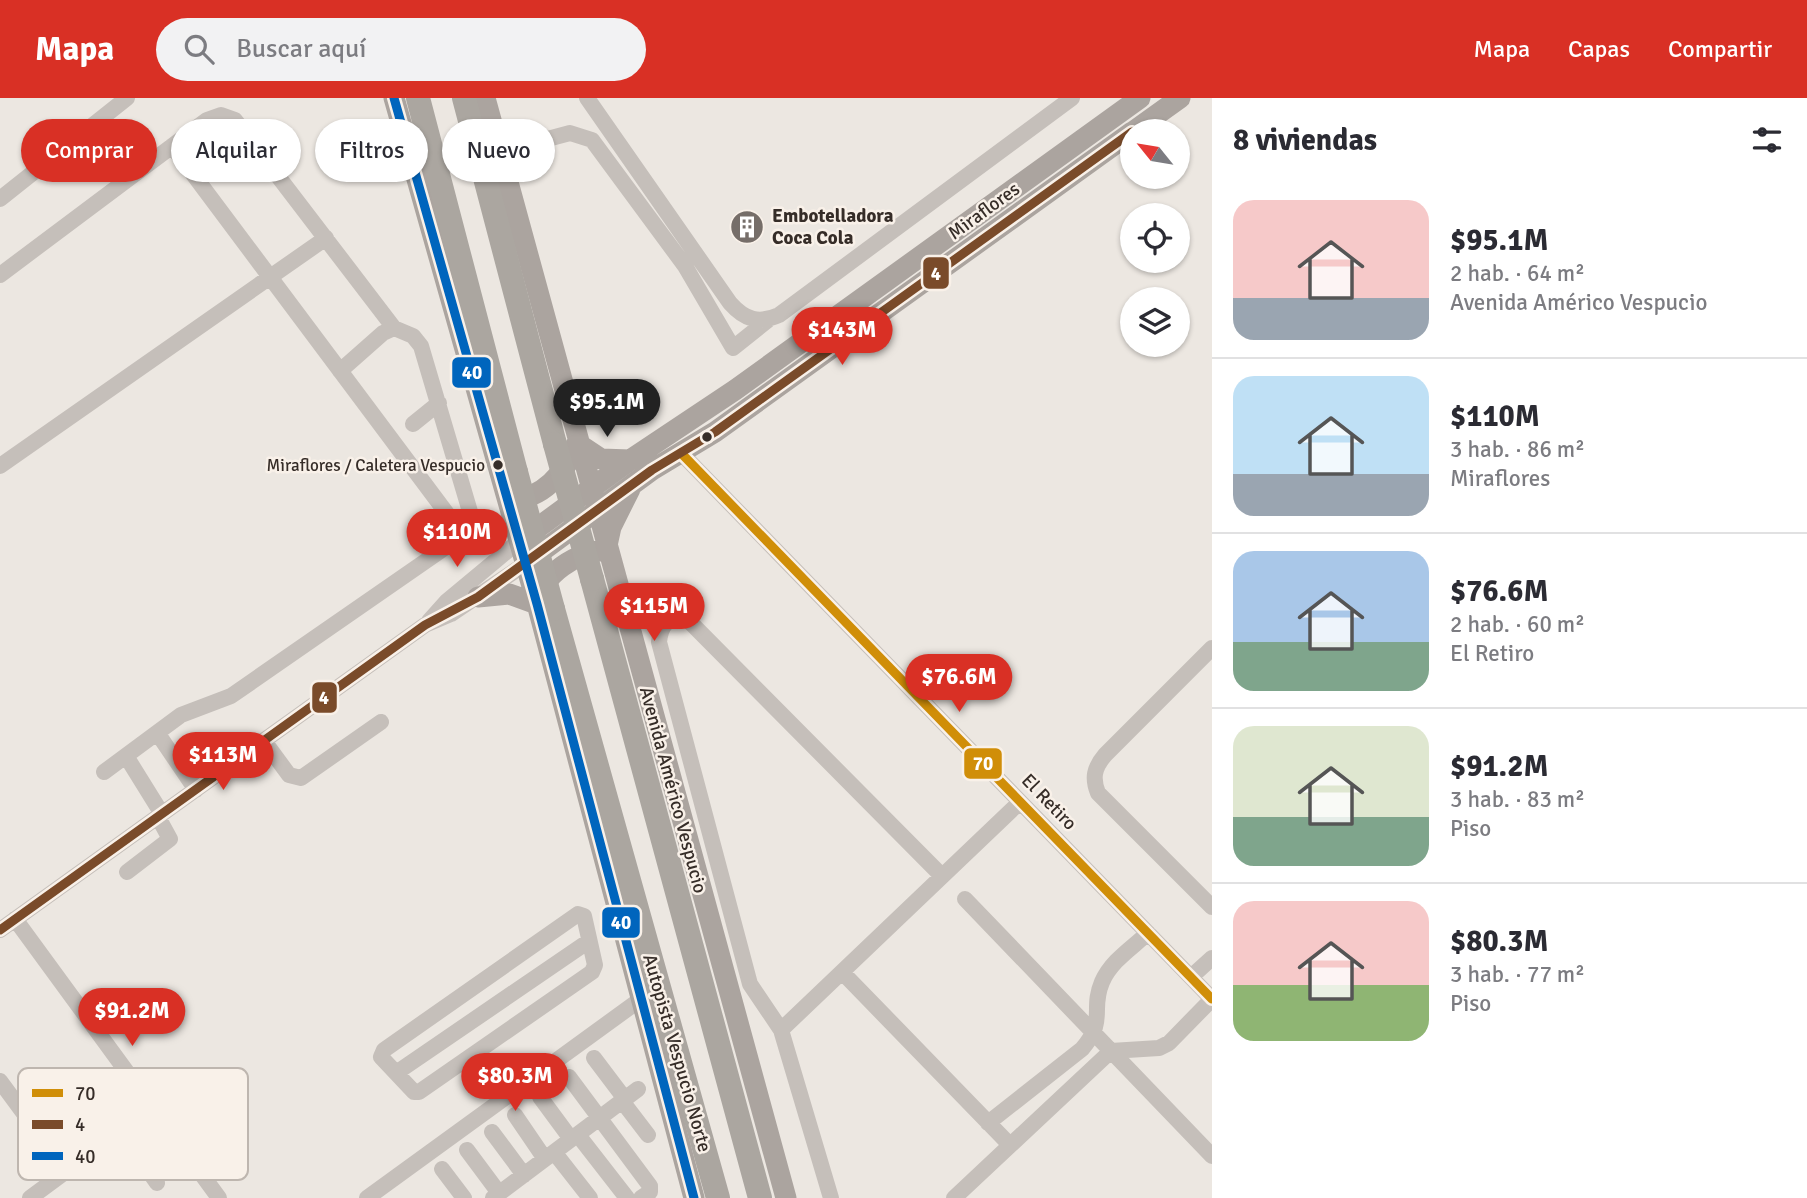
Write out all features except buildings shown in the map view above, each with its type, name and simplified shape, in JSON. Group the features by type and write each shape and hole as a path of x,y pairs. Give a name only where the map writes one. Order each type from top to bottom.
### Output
{"highway":[{"name":"Autopista Vespucio Norte","path":"418,98 516,472 545,606 718,1198"},
{"path":"464,98 566,443 592,579 760,1198"}],"main road":[{"path":"394,98 505,499 525,564 545,606"},
{"name":"Avenida Américo Vespucio","path":"485,98 490,119"},
{"name":"Miraflores","path":"518,542 630,460 735,390 1140,98"},
{"name":"Miraflores","path":"1151,119 1180,98"},
{"name":"Miraflores","path":"525,564 632,485 726,424 1120,141"},
{"name":"Avenida Américo Vespucio","path":"506,182 566,443 589,489 596,512 786,1198"},
{"path":"505,499 529,496 557,477 570,461 566,443"},
{"path":"566,443 601,459 630,460"},
{"path":"632,485 611,527 606,550 576,558 552,575 542,587 641,999 694,1198"},
{"path":"478,597 509,594 545,606"}],"street":[{"path":"0,199 127,98"},
{"path":"587,98 730,303 744,317 754,321 768,320"},
{"path":"555,138 570,134 592,140 685,266 733,348 1072,98"},
{"path":"210,119 214,116 230,119"},
{"path":"0,275 171,147"},
{"path":"199,182 454,523 459,538"},
{"path":"104,772 190,709 231,696 459,538 471,524 471,516 421,346 413,336 394,328 283,182"},
{"path":"0,466 327,238"},
{"path":"340,371 383,332 394,328"},
{"path":"412,424 439,403"},
{"name":"El Retiro","path":"681,453 1212,999"},
{"name":"Miraflores","path":"425,625 446,602 518,542"},
{"name":"Miraflores","path":"0,930 425,625 478,597 525,564"},
{"path":"831,1198 781,1030 750,984 659,642 661,628 667,621 678,617 688,620 942,876"},
{"path":"1212,648 1105,755 1098,764 1094,783 1098,793 1212,907"},
{"path":"264,741 289,775 301,778 381,722"},
{"path":"158,734 195,790"},
{"path":"126,756 160,815 170,839 127,872"},
{"path":"781,1030 1020,803"},
{"path":"965,899 1212,1156"},
{"path":"578,914 583,916 595,965 592,972 479,1051 416,1093 381,1057 384,1050 578,914"},
{"path":"15,919 124,1068"},
{"path":"988,1123 1082,1049 1094,1035 1099,1017 1099,991 1104,978 1115,963 1148,933"},
{"path":"396,1073 589,940"},
{"path":"1191,977 1212,958"},
{"path":"842,972 1010,1146"},
{"path":"367,1198 641,999"},
{"path":"954,1198 1111,1051 1159,1048 1169,1044 1212,999"},
{"path":"479,1051 508,1096"},
{"path":"594,1058 629,1097 648,1135"},
{"path":"569,1077 650,1186 650,1192 642,1198"},
{"path":"0,1081 18,1105"},
{"path":"540,1097 627,1198"},
{"path":"467,1150 496,1196 629,1097"},
{"path":"514,1115 590,1198"},
{"path":"492,1132 524,1175"},
{"path":"442,1169 464,1198"},
{"path":"30,1198 54,1180"},
{"path":"206,1180 219,1198"}],"transit line":[{"name":"40","path":"394,98 537,604 694,1198"},
{"name":"4","path":"0,930 425,625 478,597 652,470 715,432 1120,141"},
{"name":"70","path":"681,453 1212,999"}],"place":[{"name":"Embotelladora Coca Cola","path":"747,227"},
{"name":"Miraflores / Caletera Vespucio","path":"498,465"}]}
